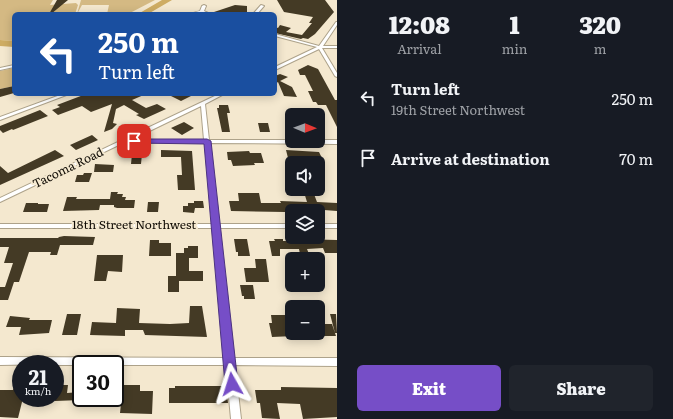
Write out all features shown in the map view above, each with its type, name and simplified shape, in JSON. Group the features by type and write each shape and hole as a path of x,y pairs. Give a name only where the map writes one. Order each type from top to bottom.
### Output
{"street":[{"path":"202,11 204,6"},
{"path":"257,12 262,6"},
{"path":"277,68 320,47 337,23"},
{"path":"277,36 320,47 337,47"},
{"path":"320,47 337,76"},
{"path":"0,69 12,66"},
{"path":"0,119 62,96"},
{"name":"Tacoma Road","path":"0,200 218,96"},
{"path":"203,103 236,419"},
{"path":"124,141 337,142"},
{"name":"18th Street Northwest","path":"0,226 285,226"},
{"path":"325,226 337,226"},
{"path":"0,361 337,362"}],"shaded area":[{"path":"0,0 53,0 50,5 76,3 78,5 76,12 12,12 12,41 0,40"},
{"path":"81,0 155,0 132,12 107,12 109,5 82,5 78,12"},
{"path":"12,68 12,86 0,89 0,71"}],"building":[{"path":"57,0 68,0 53,12 50,12"},
{"path":"277,0 325,0 334,12 315,34 308,39 301,39 277,33 277,28 280,25 291,28 286,32 302,35 312,23 309,23 313,17 284,12"},
{"path":"235,5 247,6 247,12 214,12"},
{"path":"308,65 318,69 335,100 337,100 337,127 326,105 318,105 316,102 313,102 308,91 313,91 305,75 300,75 298,70"},
{"path":"280,74 288,77 280,81 292,87 297,97 284,96 278,82 277,83 277,75"},
{"path":"12,86 12,94 0,97 0,89"},
{"path":"81,96 141,96 132,100 146,108 157,104 166,109 144,119 136,115 139,114 124,105 116,109 113,123 117,124 112,129 104,132 112,104 91,112 82,106 58,115 52,110 60,107 57,105"},
{"path":"171,96 191,96 181,101"},
{"path":"219,105 228,105 230,113 227,113 230,132 222,132 217,108 219,108"},
{"path":"40,110 48,116 3,133 0,130 0,126"},
{"path":"184,122 194,128 182,135 171,128"},
{"path":"258,123 268,123 270,132 260,132"},
{"path":"92,135 98,140 76,150 70,145"},
{"path":"55,150 64,156 0,185 0,166 8,173"},
{"path":"161,150 192,151 195,190 178,190 177,175 182,175 181,157 161,157"},
{"path":"286,150 319,152 321,156 288,156"},
{"path":"249,151 250,153 261,153 264,163 233,166 231,160 228,160 227,152"},
{"path":"132,154 142,154 141,164 131,164"},
{"path":"95,164 114,165 113,172 94,172"},
{"path":"84,173 92,173 89,182 75,182 77,175 83,175"},
{"path":"111,192 123,194 122,197 126,197 125,200 135,200 134,208 117,208 114,207 114,205 100,205 99,210 63,211 67,197 77,197 76,199 110,199"},
{"path":"238,193 259,193 261,203 281,203 280,201 307,202 305,196 315,196 317,202 337,203 337,211 325,210 325,204 285,204 285,212 231,211 229,201 239,201"},
{"path":"194,201 203,201 204,208 195,208 194,213 183,212 183,206 188,206 188,203 194,203"},
{"path":"148,202 159,202 158,212 147,212"},
{"path":"26,203 49,204 47,212 23,212"},
{"path":"64,236 95,237 93,245 60,245 57,255 50,255 51,252 29,252 19,282 14,282 8,300 0,300 0,287 5,287 13,263 4,263 9,247 0,247 0,238 58,238"},
{"path":"234,239 247,239 250,256 238,256"},
{"path":"274,239 283,239 285,244 325,244 325,240 337,240 337,253 325,253 323,248 307,249 308,252 300,252 299,249 280,249 280,256 272,256 269,241 275,241"},
{"path":"150,240 159,240 159,243 171,243 171,256 149,256"},
{"path":"188,246 198,246 198,258 189,258 189,271 203,271 203,281 179,281 179,292 168,292 168,276 176,276 176,253 184,253 184,248 188,248"},
{"path":"97,255 123,255 122,272 108,271 106,281 94,281"},
{"path":"255,259 266,259 269,282 246,282 244,268 256,268"},
{"path":"240,285 253,285 255,299 244,299"},
{"path":"190,306 202,306 207,337 145,335 143,330 125,330 125,336 90,335 92,322 116,323 117,308 140,309 139,323 170,324 189,323"},
{"path":"67,314 81,314 77,335 62,335"},
{"path":"330,314 336,314 337,333 335,333"},
{"path":"271,315 285,315 285,336 272,337 269,323 272,323"},
{"path":"10,316 30,318 29,320 52,320 49,333 19,335 21,327 6,327"},
{"path":"325,324 332,324 336,336 325,336"},
{"path":"64,385 68,385 67,393 72,393 72,400 64,401"},
{"path":"124,385 140,385 140,391 153,391 152,414 120,413 121,407 124,407"},
{"path":"175,386 226,386 228,403 169,403 169,388 175,388"},
{"path":"281,387 337,388 337,417 303,419 300,404 277,403 280,419 262,418 260,403 257,403 255,390 281,390"},
{"path":"0,390 12,390 12,407 21,407 18,418 0,417"}],"waterway":[{"path":"146,12 168,0"},
{"path":"0,43 12,44"}],"route":[{"path":"134,141 207,141 232,384"}]}
